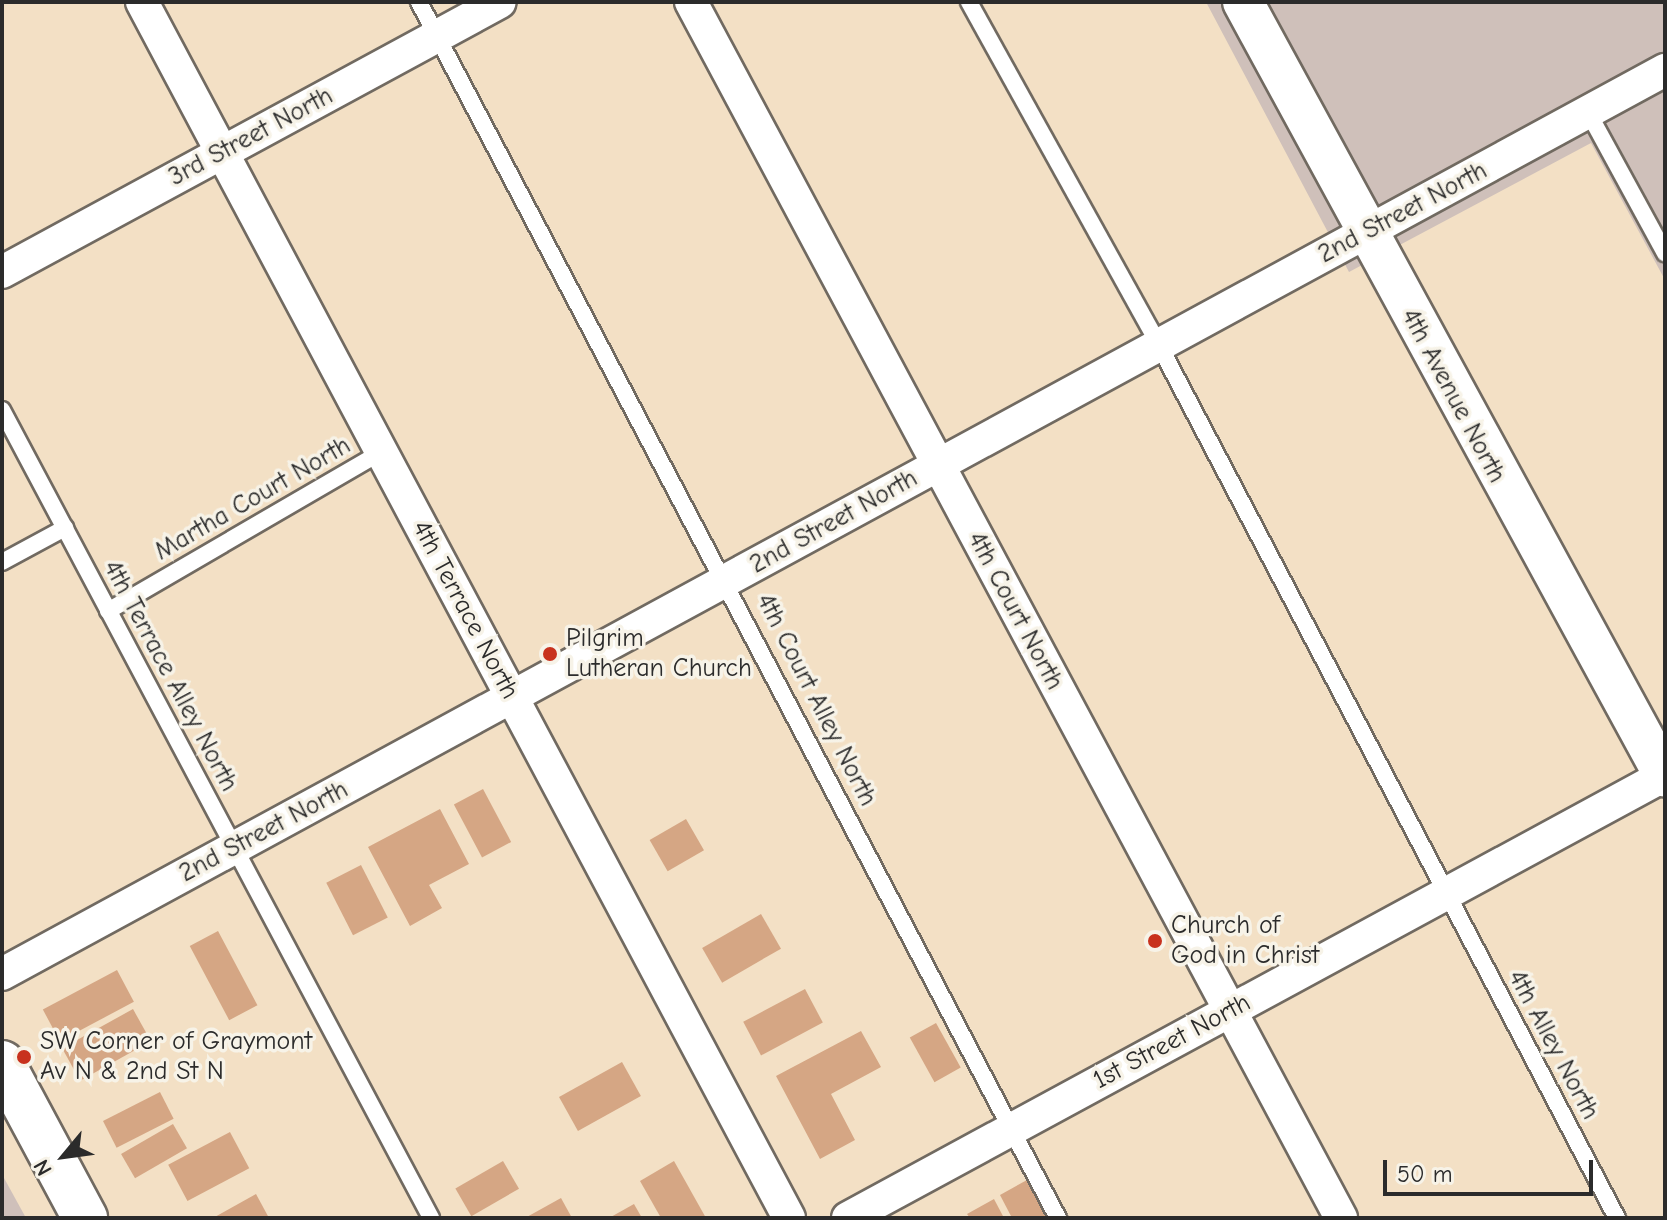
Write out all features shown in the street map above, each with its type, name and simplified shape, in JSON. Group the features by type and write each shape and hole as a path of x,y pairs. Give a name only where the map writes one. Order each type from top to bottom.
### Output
{"main road":[{"path":"2,1063 85,1218"}],"street":[{"name":"4th Terrace North","path":"142,2 789,1218"},
{"name":"3rd Street North","path":"2,272 500,2"},
{"name":"4th Court North","path":"691,2 1341,1218"},
{"name":"4th Avenue North","path":"1243,2 1664,779"},
{"name":"2nd Street North","path":"2,974 1665,70"},
{"name":"1st Street North","path":"848,1218 1664,779"}],"lane":[{"name":"4th Court Alley North","path":"419,2 727,580 1058,1218"},
{"name":"4th Alley North","path":"969,2 1159,345 1617,1218"},
{"path":"1588,112 1665,253"},
{"name":"4th Terrace Alley North","path":"2,410 431,1218"},
{"name":"Martha Court North","path":"108,611 381,452"},
{"path":"2,562 65,528"}],"shaded area":[{"path":"1206,2 1665,2 1665,280 1591,143 1349,272"},
{"path":"4,1178 26,1218 2,1218"}],"building":[{"path":"483,789 511,842 482,857 454,804"},
{"path":"440,809 469,864 429,885 442,908 410,926 368,847"},
{"path":"686,819 704,850 668,871 650,840"},
{"path":"361,865 388,918 353,935 326,883"},
{"path":"761,914 781,949 722,983 702,948"},
{"path":"218,931 257,1005 229,1020 190,946"},
{"path":"117,970 134,1002 60,1041 43,1009"},
{"path":"805,989 823,1023 761,1055 743,1022"},
{"path":"133,1009 151,1041 80,1081 62,1048"},
{"path":"936,1023 961,1068 934,1082 910,1038"},
{"path":"861,1031 881,1067 831,1094 855,1140 820,1159 776,1076"},
{"path":"622,1062 641,1096 578,1131 559,1097"},
{"path":"160,1092 174,1119 117,1148 103,1121"},
{"path":"173,1124 187,1148 135,1178 121,1154"},
{"path":"230,1132 249,1168 187,1201 168,1165"},
{"path":"503,1161 519,1189 471,1216 455,1188"},
{"path":"674,1161 706,1218 661,1218 640,1181"},
{"path":"1027,1180 1047,1218 1012,1218 1000,1195"},
{"path":"256,1194 269,1218 213,1218"},
{"path":"561,1198 572,1218 525,1218"},
{"path":"994,1199 1004,1218 970,1218 967,1214"},
{"path":"634,1204 642,1218 609,1218"}],"place":[{"name":"Pilgrim Lutheran Church","path":"550,654"},
{"name":"Church of God in Christ","path":"1155,941"},
{"name":"SW Corner of Graymont Av N & 2nd St N","path":"24,1057"}]}
